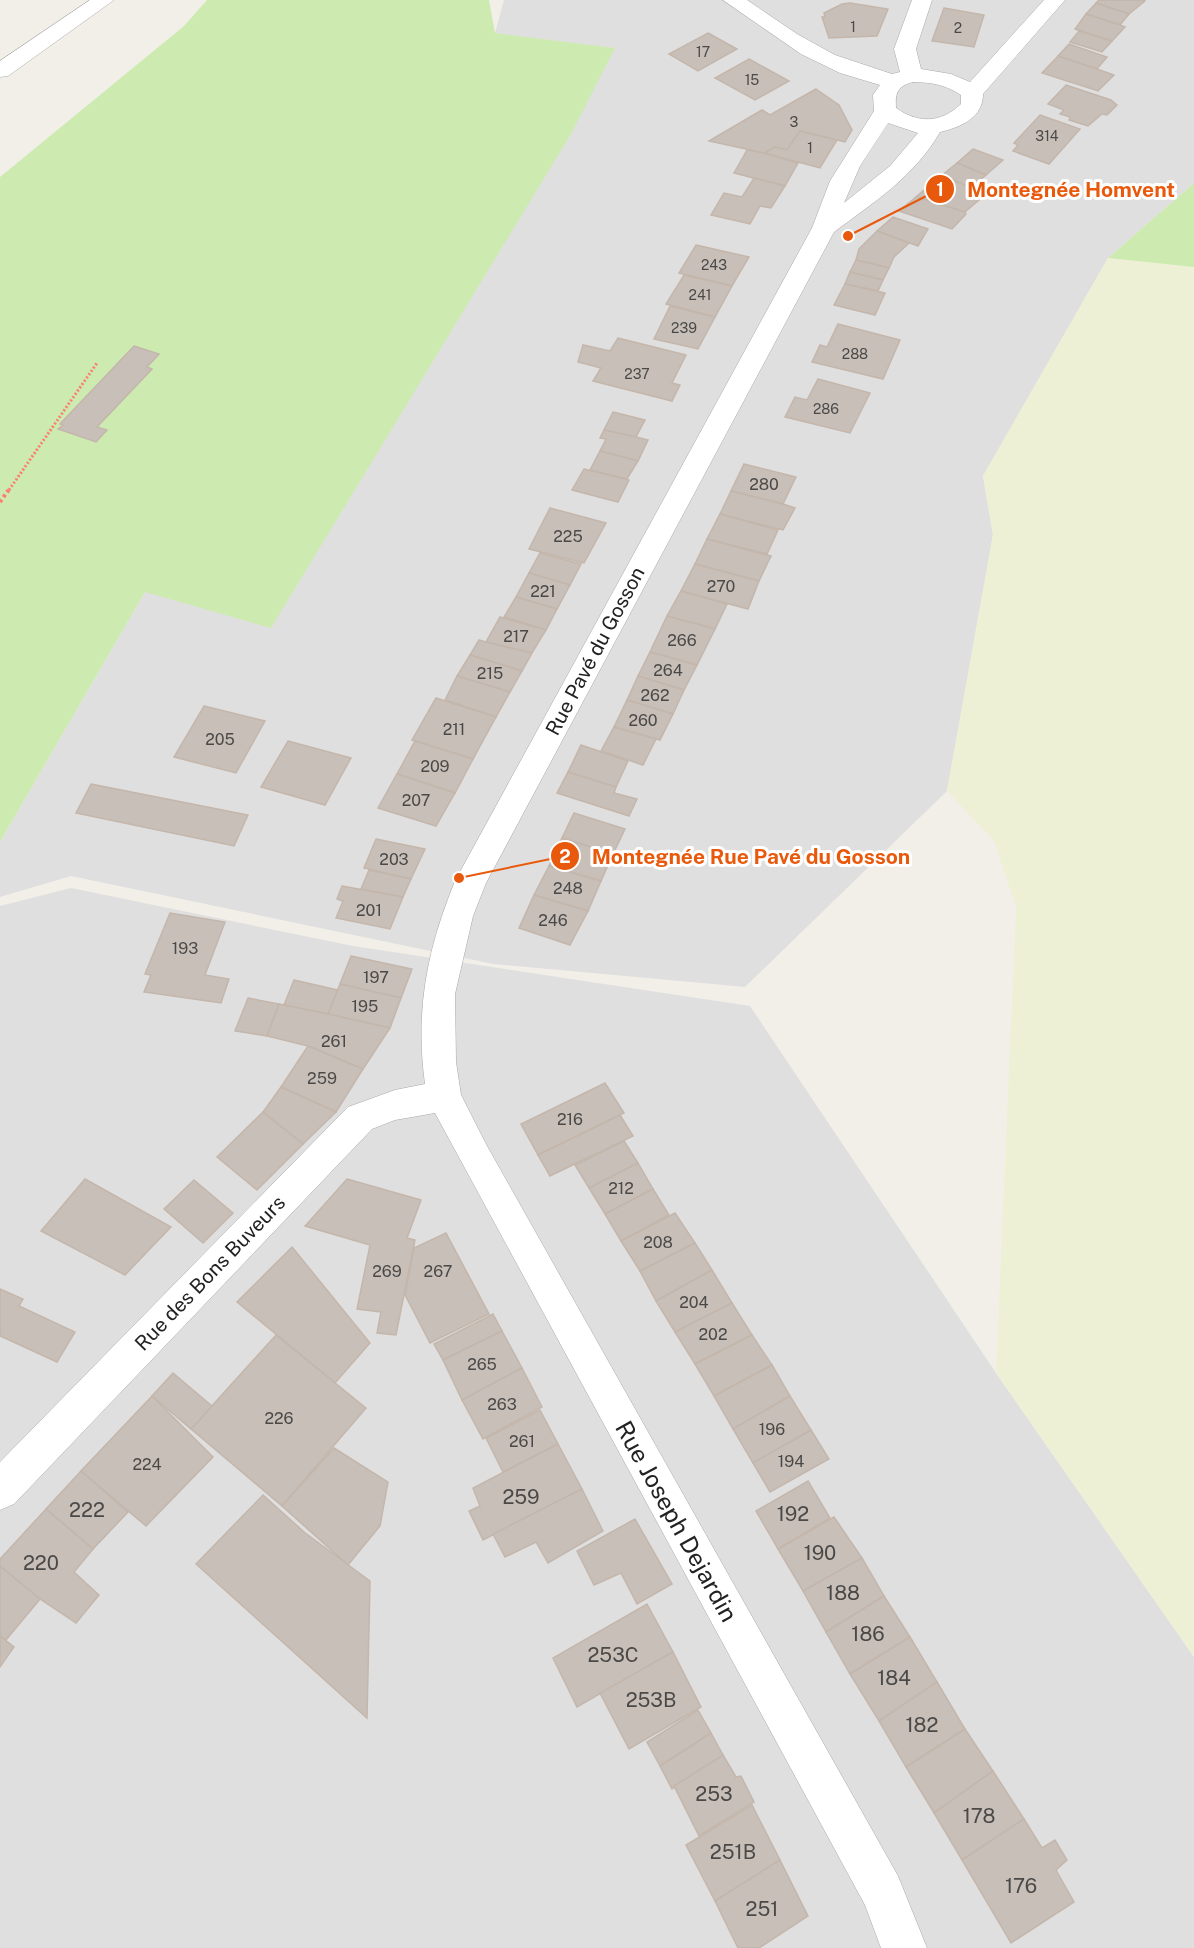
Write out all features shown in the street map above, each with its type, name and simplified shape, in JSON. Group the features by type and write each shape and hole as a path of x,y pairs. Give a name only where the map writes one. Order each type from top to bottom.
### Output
{"street":[{"path":"0,71 104,0"},
{"path":"733,0 828,63 870,77 937,76 957,82 972,93"},
{"path":"922,0 905,49 903,78 884,95 885,111 895,119 911,126 932,129 950,123 972,106 972,93 999,67 1028,28 1055,0"},
{"name":"Rue Pavé du Gosson","path":"444,1096 440,1062 438,994 457,916 471,881 824,228 829,206 845,170 885,111"},
{"name":"Rue Pavé du Gosson","path":"824,228 886,180 925,142 932,129"},
{"name":"Rue des Bons Buveurs","path":"0,1490 360,1119 395,1105 444,1096"},
{"name":"Rue Joseph Dejardin","path":"444,1096 882,1892 904,1948"}],"path":[{"path":"0,502 97,363"}],"shaded area":[{"path":"504,0 1194,0 1194,183 1108,258 983,476 993,535 947,791 745,987 493,964 71,876 0,897 0,842 145,592 495,33"},
{"path":"71,888 353,946 750,1006 996,1373 1194,1657 1194,1948 0,1948 0,906"}],"green space":[{"path":"207,0 489,0 495,33 615,48 571,134 271,628 145,592 0,842 0,177 184,26"},
{"path":"1194,183 1194,267 1108,258"},
{"path":"1108,258 1194,267 1194,1657 996,1373 1016,907 994,841 947,791 993,535 983,476"}],"building":[{"path":"1099,0 1145,1 1129,14 1096,3"},
{"path":"850,3 888,9 877,36 829,38 822,17 825,17 824,13 842,4"},
{"path":"1096,3 1129,14 1120,25 1086,14"},
{"path":"944,8 984,15 974,47 932,41"},
{"path":"1086,14 1125,27 1112,41 1075,29"},
{"path":"1079,31 1112,41 1102,52 1070,42"},
{"path":"708,33 737,49 698,71 669,54"},
{"path":"1069,44 1107,57 1097,69 1058,56"},
{"path":"1058,56 1114,75 1098,91 1042,73"},
{"path":"749,59 789,81 755,100 715,78"},
{"path":"1066,85 1111,100 1117,105 1107,115 1102,114 1088,126 1069,120 1070,117 1060,114 1064,110 1048,104"},
{"path":"816,89 839,105 852,130 845,142 800,131 787,150 775,147 764,153 709,141 762,110 770,115"},
{"path":"1040,115 1080,129 1049,164 1013,151 1018,145 1014,143"},
{"path":"800,131 837,140 820,168 764,153 775,147 787,150"},
{"path":"973,149 1003,160 986,175 957,163"},
{"path":"747,150 798,163 785,186 734,173"},
{"path":"957,163 986,175 971,188 942,175"},
{"path":"942,175 986,194 965,212 916,197"},
{"path":"754,178 785,186 771,208 760,206 750,224 711,215 724,193 742,197"},
{"path":"916,197 966,214 952,229 899,211"},
{"path":"893,217 928,229 918,246 877,231"},
{"path":"877,231 909,243 894,257 889,268 856,260 859,249"},
{"path":"696,245 749,257 732,286 679,273"},
{"path":"856,260 889,268 883,280 850,272"},
{"path":"850,272 883,280 878,291 845,284"},
{"path":"684,275 732,286 715,317 666,304"},
{"path":"845,284 885,293 875,315 834,305"},
{"path":"670,306 715,317 698,349 654,339"},
{"path":"838,324 900,340 883,379 812,362 820,345 827,347"},
{"path":"618,338 686,355 672,383 680,385 672,401 593,381 601,368 578,362 583,345 610,351"},
{"path":"134,346 159,354 147,367 152,369 97,427 107,430 96,442 58,429 63,425 60,424"},
{"path":"818,379 870,393 850,433 785,417 795,397 807,400"},
{"path":"613,412 645,420 636,437 604,430"},
{"path":"604,430 648,440 638,461 600,451 606,439 600,438"},
{"path":"600,451 638,461 627,479 590,470"},
{"path":"744,464 796,477 783,504 731,491"},
{"path":"584,469 629,480 618,502 572,490"},
{"path":"731,491 795,508 783,530 720,514"},
{"path":"550,508 606,523 584,563 529,549"},
{"path":"720,514 778,530 767,554 707,539"},
{"path":"707,539 771,556 759,581 695,564"},
{"path":"540,553 581,564 570,585 529,573"},
{"path":"695,564 759,581 748,609 681,591"},
{"path":"529,573 570,585 557,609 516,597"},
{"path":"681,591 727,604 715,629 667,616"},
{"path":"516,597 557,609 546,630 504,617"},
{"path":"667,616 715,629 697,665 650,652"},
{"path":"500,617 546,630 532,653 486,642"},
{"path":"479,640 532,653 522,671 470,655"},
{"path":"650,652 697,665 684,690 638,676"},
{"path":"470,655 522,671 510,692 457,676"},
{"path":"457,676 510,692 496,717 445,700"},
{"path":"638,676 684,690 673,714 627,700"},
{"path":"436,698 496,717 473,759 412,740"},
{"path":"627,700 673,714 660,740 614,727"},
{"path":"204,706 265,721 236,773 174,757"},
{"path":"614,727 656,739 643,765 601,751"},
{"path":"288,741 351,758 325,805 261,787"},
{"path":"415,741 473,759 455,793 397,774"},
{"path":"581,745 628,761 616,787 568,772"},
{"path":"568,772 616,787 614,793 637,799 629,816 557,793"},
{"path":"397,774 455,793 436,826 378,808"},
{"path":"91,784 248,815 234,846 76,813"},
{"path":"574,813 625,829 613,854 562,838"},
{"path":"562,838 613,854 601,881 549,866"},
{"path":"376,839 425,849 411,879 364,868"},
{"path":"549,866 601,881 588,911 534,895"},
{"path":"369,870 411,879 403,897 361,889"},
{"path":"342,886 403,897 390,929 336,918 343,901 337,899"},
{"path":"534,895 588,911 570,945 519,928"},
{"path":"170,913 225,922 205,975 229,979 221,1003 144,992 151,975 145,974"},
{"path":"351,956 412,969 401,998 340,984"},
{"path":"294,980 338,990 328,1014 284,1005"},
{"path":"340,984 401,998 390,1028 328,1014"},
{"path":"248,998 279,1004 267,1036 235,1031"},
{"path":"279,1004 390,1028 363,1069 308,1046 267,1036"},
{"path":"308,1046 363,1069 336,1112 281,1087"},
{"path":"605,1083 624,1113 538,1155 521,1124"},
{"path":"281,1087 336,1112 303,1144 263,1112"},
{"path":"263,1112 303,1144 257,1190 217,1157"},
{"path":"620,1115 633,1136 550,1176 538,1155"},
{"path":"624,1141 638,1163 589,1188 575,1165"},
{"path":"638,1163 653,1189 605,1214 589,1188"},
{"path":"85,1179 171,1227 125,1275 41,1231"},
{"path":"347,1179 421,1200 407,1238 415,1240 396,1335 377,1333 381,1312 357,1309 370,1245 305,1226"},
{"path":"194,1180 233,1213 203,1243 164,1209"},
{"path":"653,1189 669,1215 621,1241 605,1214"},
{"path":"675,1213 695,1243 640,1271 621,1241"},
{"path":"446,1233 489,1314 430,1343 405,1295 414,1248"},
{"path":"695,1243 712,1270 656,1301 640,1271"},
{"path":"292,1247 370,1343 335,1383 237,1302"},
{"path":"712,1270 732,1303 675,1332 656,1301"},
{"path":"0,1289 23,1299 19,1306 75,1332 57,1362 0,1336"},
{"path":"732,1303 752,1335 695,1364 675,1332"},
{"path":"493,1314 502,1331 443,1360 434,1344"},
{"path":"502,1331 522,1368 462,1400 443,1360"},
{"path":"276,1335 366,1408 282,1506 191,1429"},
{"path":"752,1335 772,1365 714,1396 695,1364"},
{"path":"772,1365 790,1396 733,1429 714,1396"},
{"path":"522,1368 542,1407 483,1439 462,1400"},
{"path":"173,1373 212,1406 191,1429 152,1396"},
{"path":"152,1396 213,1457 146,1526 81,1471"},
{"path":"790,1396 811,1430 753,1463 733,1429"},
{"path":"540,1410 558,1444 503,1472 486,1438"},
{"path":"811,1430 829,1459 770,1492 753,1463"},
{"path":"558,1444 582,1489 483,1540 469,1511 480,1506 473,1488"},
{"path":"334,1448 388,1482 380,1526 348,1565 282,1506"},
{"path":"81,1471 128,1512 93,1549 46,1509"},
{"path":"808,1481 830,1518 778,1549 756,1511"},
{"path":"582,1489 603,1531 548,1563 536,1542 505,1557 493,1534"},
{"path":"263,1495 304,1532 370,1581 367,1718 196,1564"},
{"path":"46,1509 93,1549 74,1572 99,1595 76,1623 40,1599 0,1566 0,1559"},
{"path":"834,1517 862,1558 803,1591 778,1549"},
{"path":"635,1519 672,1584 637,1604 621,1573 594,1585 577,1551"},
{"path":"862,1558 884,1596 826,1632 803,1591"},
{"path":"0,1566 40,1599 6,1640 0,1636"},
{"path":"884,1596 910,1637 850,1674 826,1632"},
{"path":"647,1604 673,1652 577,1707 553,1658"},
{"path":"0,1636 14,1647 0,1667"},
{"path":"910,1637 937,1682 879,1721 850,1674"},
{"path":"673,1652 701,1707 629,1749 600,1693"},
{"path":"937,1682 965,1729 906,1767 879,1721"},
{"path":"698,1710 711,1733 660,1766 647,1742"},
{"path":"965,1729 993,1771 934,1813 906,1767"},
{"path":"711,1733 723,1755 672,1789 660,1766"},
{"path":"723,1755 736,1777 741,1776 754,1802 699,1836 674,1786"},
{"path":"993,1771 1024,1819 962,1860 934,1813"},
{"path":"752,1805 780,1860 715,1901 686,1845"},
{"path":"1024,1819 1042,1848 1055,1840 1067,1860 1056,1870 1074,1902 1011,1943 962,1860"},
{"path":"780,1860 808,1916 759,1948 738,1948 715,1901"}],"place":[{"name":"Montegnée Homvent","path":"848,236"},
{"name":"Montegnée Rue Pavé du Gosson","path":"459,878"}]}
